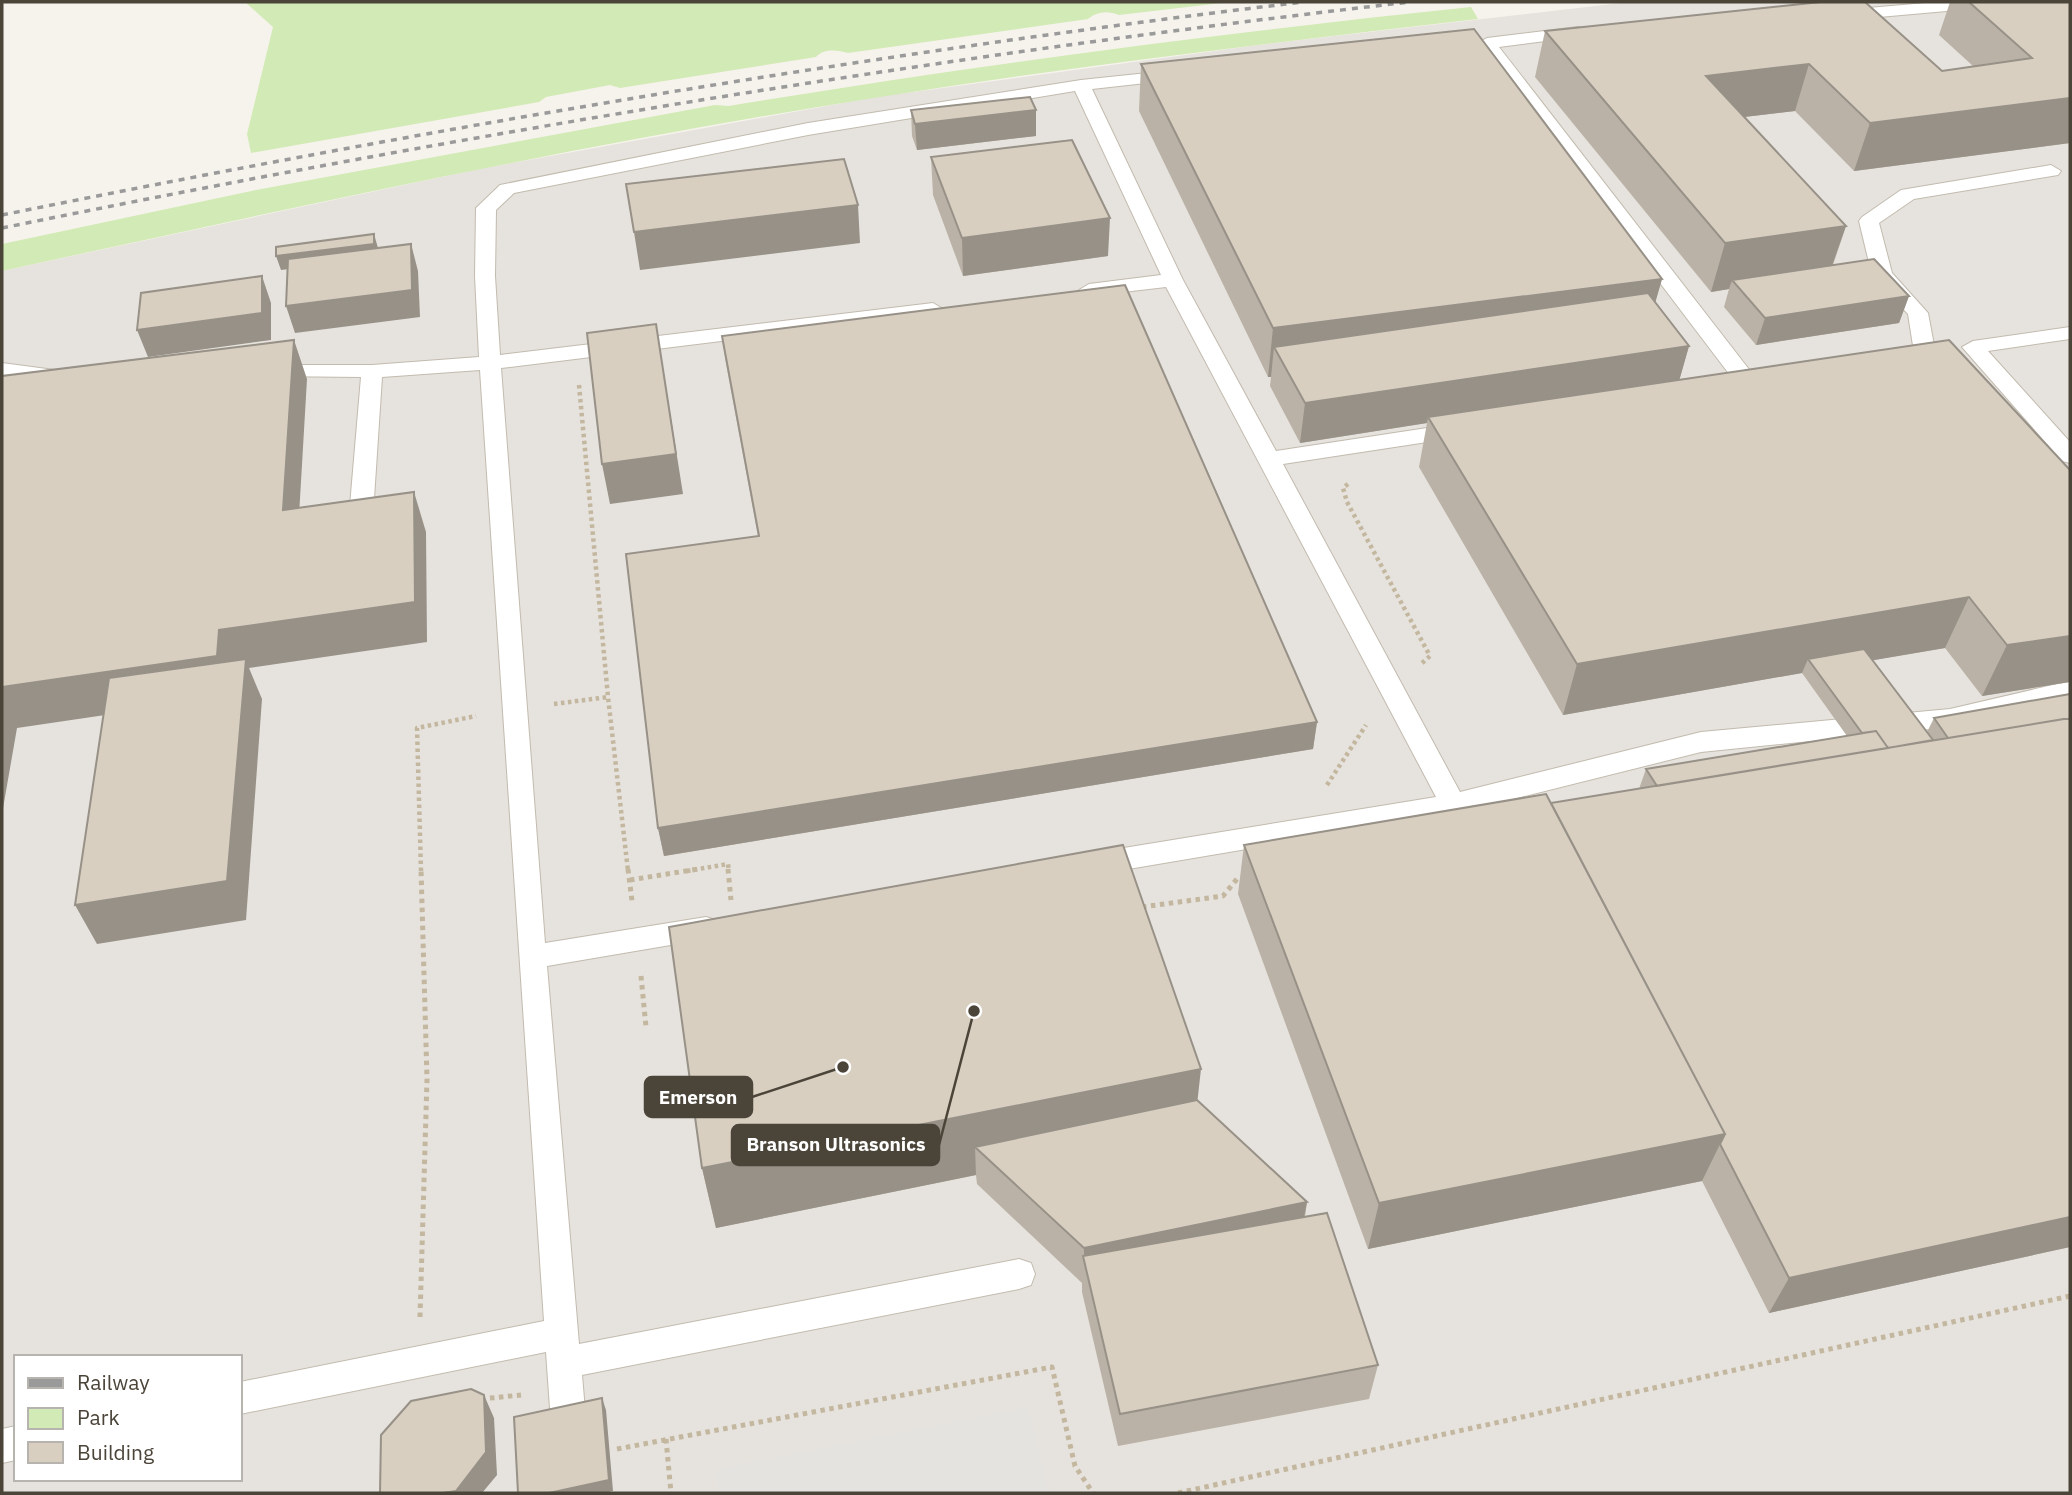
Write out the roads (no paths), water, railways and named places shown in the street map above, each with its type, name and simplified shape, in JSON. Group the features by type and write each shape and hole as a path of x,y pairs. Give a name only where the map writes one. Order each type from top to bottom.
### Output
{"lane":[{"path":"1828,11 1851,16 1992,2"},
{"path":"1598,30 1480,44 1750,386"},
{"path":"574,1493 532,957 490,363 485,276 486,208 507,189 618,165 808,129 1081,85 1189,74"},
{"path":"1081,85 1173,280 1453,804"},
{"path":"1925,356 1918,313 1882,275 1869,221 1909,194 2051,171"},
{"path":"1064,293 1173,280"},
{"path":"248,372 372,371 490,363 955,307"},
{"path":"2070,332 1973,347 2070,456"},
{"path":"1885,363 1925,356 1945,368"},
{"path":"2,369 82,381"},
{"path":"360,529 372,371"},
{"path":"1723,390 1777,381"},
{"path":"1268,459 1475,428"},
{"path":"1062,869 1453,804 1701,742 1950,718 2070,690"},
{"path":"532,957 733,923"},
{"path":"242,1398 418,1362 563,1348 1019,1274"}],"railway":[{"path":"2,215 326,152 650,95 976,45 1303,2"},
{"path":"2,228 352,160 704,100 1056,47 1410,2"}],"place":[{"name":"Branson Ultrasonics","path":"974,1011"},
{"name":"Emerson","path":"843,1067"}]}
